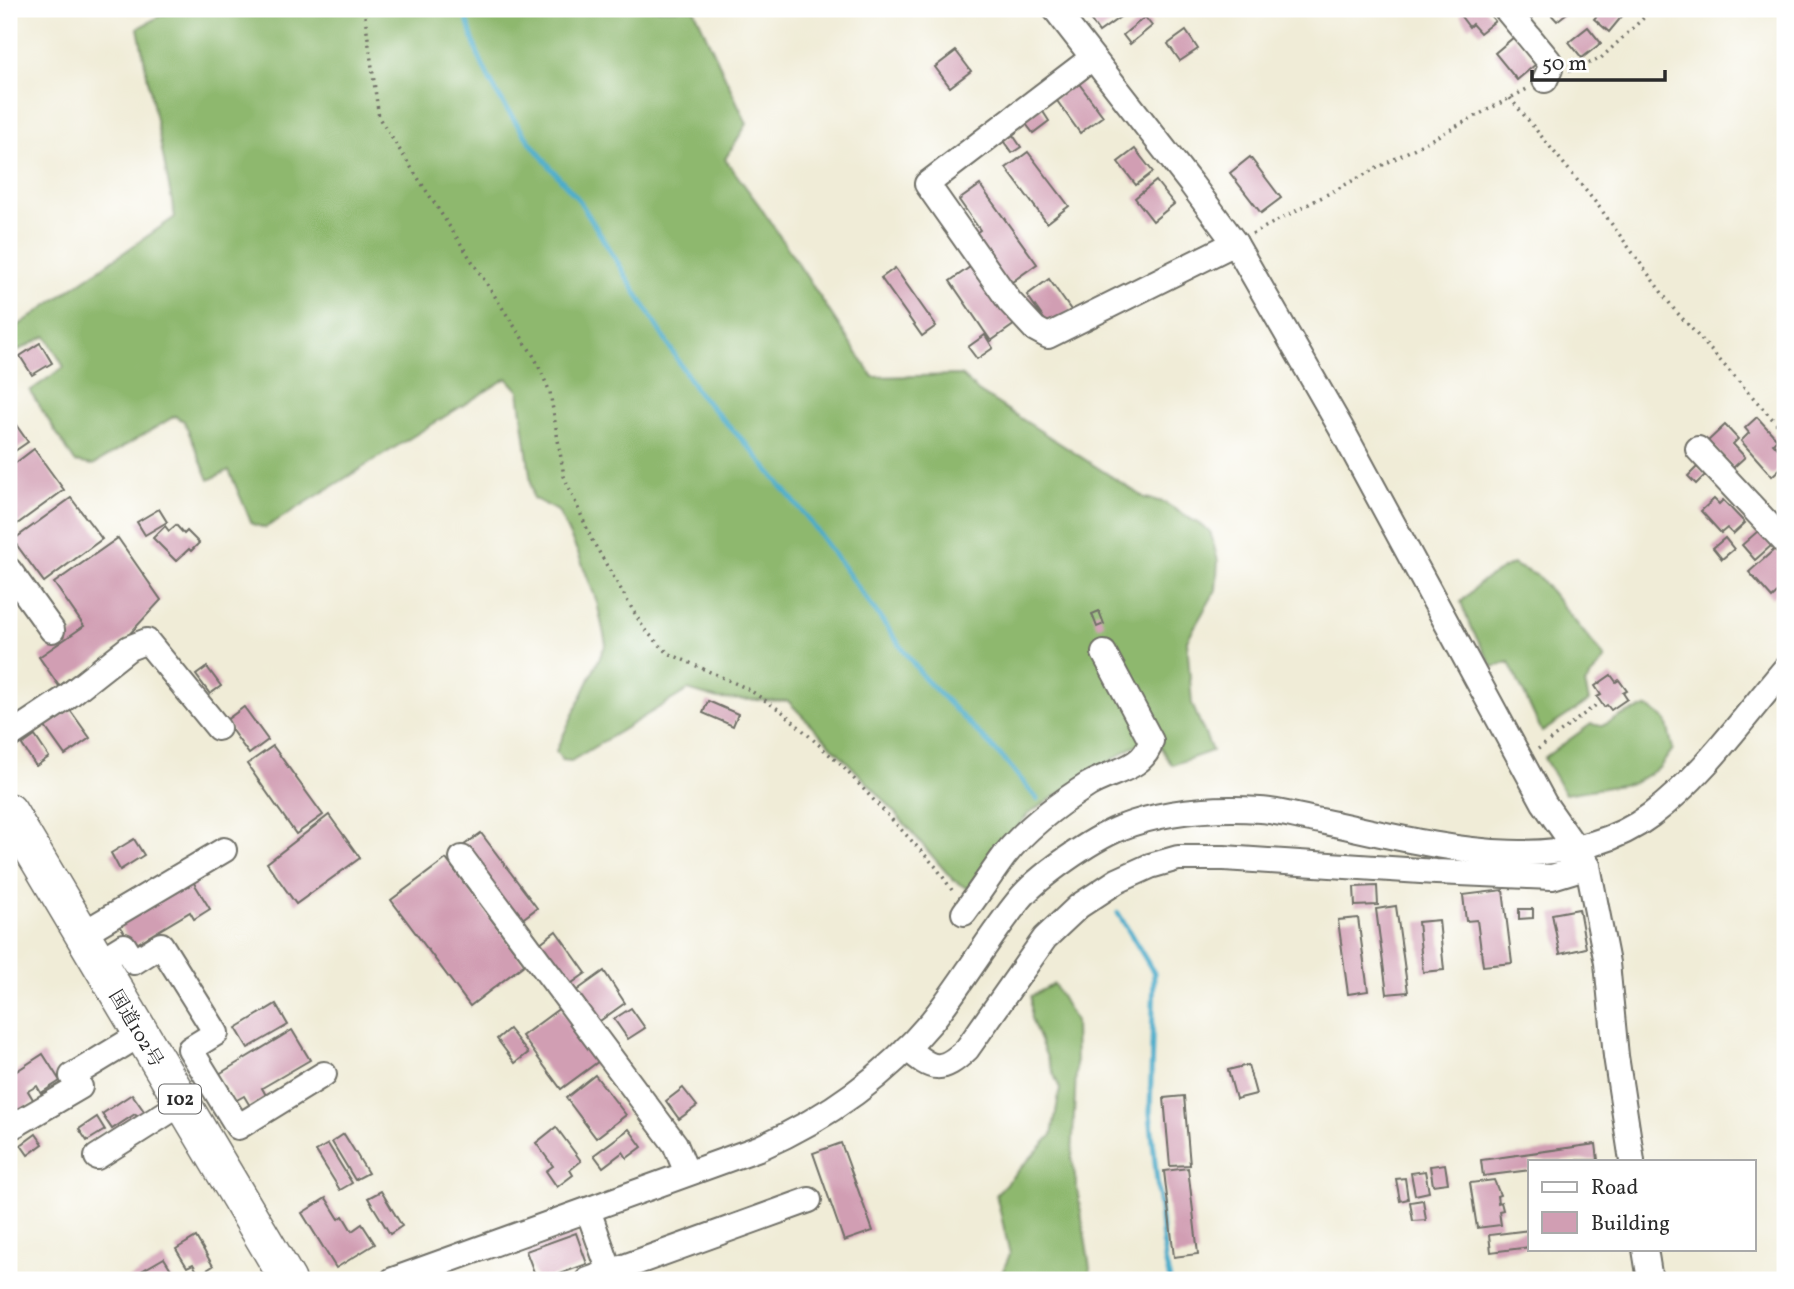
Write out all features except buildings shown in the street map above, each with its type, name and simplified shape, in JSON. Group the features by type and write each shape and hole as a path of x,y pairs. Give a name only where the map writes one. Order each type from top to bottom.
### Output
{"highway":[{"name":"国道102号","path":"9,811 288,1280"}],"street":[{"path":"1055,9 1235,243 1341,428 1545,803 1583,857 1607,963 1616,1056 1632,1160"},
{"path":"1506,9 1549,61 1550,69 1545,80"},
{"path":"1092,58 927,184 1010,302 1035,329 1048,336 1235,243"},
{"path":"1698,449 1785,542"},
{"path":"9,570 52,630"},
{"path":"9,736 63,700 129,648 147,641 218,728"},
{"path":"964,913 1006,854 1030,829 1090,783 1138,762 1148,752 1151,741 1104,653"},
{"path":"907,1048 924,1064 942,1067 953,1062 967,1049 1045,938 1079,906 1116,881 1150,866 1178,858 1224,858 1552,877 1601,842 1652,815 1691,779 1785,669"},
{"path":"393,1280 799,1130 845,1102 907,1048 944,1005 1021,897 1055,868 1117,829 1161,815 1208,810 1263,810 1500,854 1583,857"},
{"path":"90,948 223,850"},
{"path":"462,858 675,1144 687,1173"},
{"path":"90,948 124,946 134,962 162,945 216,1033 190,1049 238,1127 324,1074"},
{"path":"15,1125 80,1087 72,1076 141,1034"},
{"path":"97,1157 216,1092"},
{"path":"588,1210 599,1276 808,1200"},
{"path":"1645,1250 1650,1280"}],"path":[{"path":"364,9 379,118 535,358 550,391 564,476 592,540 644,629 668,653 748,689 784,713 842,766 936,867 957,897 964,913"},
{"path":"1235,243 1545,80 1600,60 1653,9"},
{"path":"1510,98 1600,208 1673,308 1785,433"}],"green space":[{"path":"173,9 694,9 747,124 725,159 759,205 873,377 961,375 978,391 1145,498 1163,502 1210,531 1218,561 1216,590 1187,640 1192,704 1212,751 1172,765 1158,743 1134,746 1029,813 968,889 953,880 883,799 788,701 718,699 688,690 571,761 562,760 556,751 606,644 597,602 558,511 533,498 519,391 507,378 265,528 252,524 229,470 209,480 184,421 175,416 93,465 75,462 30,391 64,367 46,336 9,355 9,332 175,217 138,28"},
{"path":"1512,564 1538,576 1605,658 1585,684 1589,701 1542,732 1509,662 1493,667 1470,626 1461,602 1482,581"},
{"path":"1648,707 1666,720 1673,749 1659,768 1634,783 1565,794 1544,758 1591,724 1602,726 1627,713"},
{"path":"1054,984 1075,1021 1072,1158 1092,1280 999,1280 1010,1254 996,1194 1052,1135 1060,1089 1031,1019 1031,996"}],"waterway":[{"path":"464,9 478,55 500,98 538,152 579,200 698,393 749,447 806,516 924,678 1005,760 1037,799"},
{"path":"1118,913 1154,973 1150,1113 1165,1260 1170,1280"}]}
